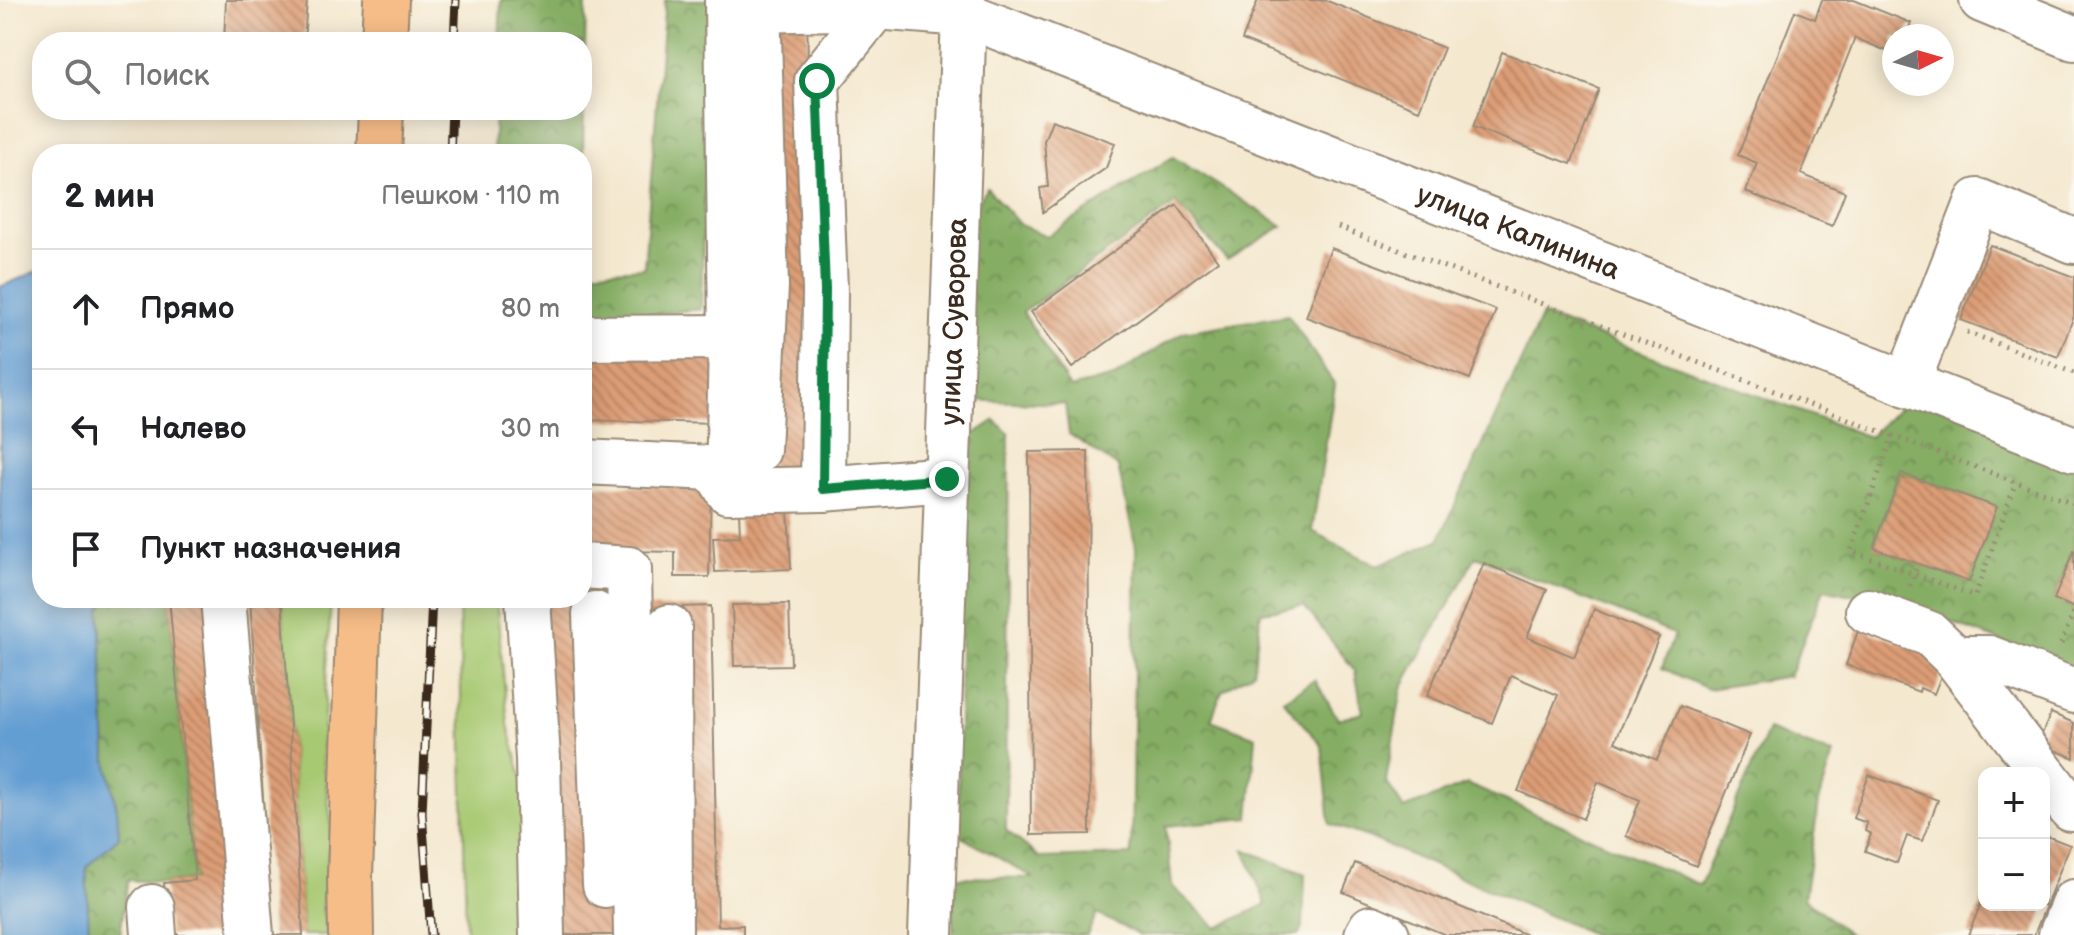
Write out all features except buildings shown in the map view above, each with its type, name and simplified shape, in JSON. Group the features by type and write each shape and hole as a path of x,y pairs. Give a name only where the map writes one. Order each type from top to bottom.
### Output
{"main road":[{"path":"384,32 386,0"},
{"path":"379,144 381,120"},
{"path":"351,935 359,608"}],"street":[{"path":"1982,0 2074,38"},
{"path":"743,476 731,337 748,3"},
{"path":"743,476 766,286 748,3"},
{"name":"улица Калинина","path":"748,3 957,7 2074,449"},
{"path":"823,489 825,290 817,81 872,4"},
{"name":"улица Суворова","path":"931,935 947,479 957,7"},
{"path":"1907,384 1978,201 2074,241"},
{"path":"592,338 731,337"},
{"path":"592,462 714,468 823,489 947,479"},
{"path":"592,567 629,569 636,935"},
{"path":"224,608 251,935"},
{"path":"529,608 538,759 542,935"},
{"path":"1868,611 1930,634 1955,658 2039,767"},
{"path":"595,614 607,935"},
{"path":"669,627 670,935"},
{"path":"1955,658 1989,658 2074,691"},
{"path":"2050,782 2074,809"},
{"path":"2061,935 2074,902"},
{"path":"1367,935 1371,928 1387,935"}],"path":[{"path":"1338,227 2074,504"},
{"path":"1932,319 2074,373"},
{"path":"1893,435 1851,551 1975,596 2016,482"}],"green space":[{"path":"501,0 586,0 585,32 499,32"},
{"path":"665,0 710,0 701,309 592,320 592,271 644,268"},
{"path":"495,120 584,120 583,144 493,144"},
{"path":"1173,157 1283,226 1227,260 1176,203 1023,312 1070,388 1114,377 1183,332 1288,315 1335,385 1312,531 1377,566 1439,540 1542,315 1869,437 1911,396 2074,457 2074,550 2054,599 2074,608 2074,669 1915,609 1824,589 1789,676 1708,689 1662,668 1674,634 1476,556 1402,688 1386,781 1404,809 1467,784 1700,885 1768,730 1833,754 1819,802 1804,898 1850,935 1594,935 1368,837 1330,824 1322,746 1283,700 1315,680 1338,719 1363,713 1355,671 1304,606 1261,612 1253,672 1222,691 1211,720 1256,737 1249,818 1166,826 1172,886 1217,928 1266,904 1244,849 1305,874 1303,926 1299,935 1140,935 1097,914 1087,935 953,935 952,877 1034,878 958,835 962,442 995,420 1009,434 1006,830 1040,858 1131,855 1136,548 1118,467 1069,434 1065,404 968,400 963,221 987,188 1020,225 1047,236","holes":["1901,473 1996,507 1969,582 1875,548"]},
{"path":"170,608 195,880 164,883 128,880 120,935 89,935 86,867 119,837 106,757 100,610"},
{"path":"283,608 330,608 322,754 332,828 322,906 328,935 303,935"},
{"path":"459,608 497,608 508,724 525,790 522,935 466,935"}],"water":[{"path":"32,273 32,608 101,608 106,757 119,837 86,867 89,935 0,935 0,287"}],"railway":[{"path":"454,32 456,0"},
{"path":"450,144 452,120"},
{"path":"431,935 422,813 432,608"}],"route":[{"path":"817,81 825,290 823,489 947,479"}]}
